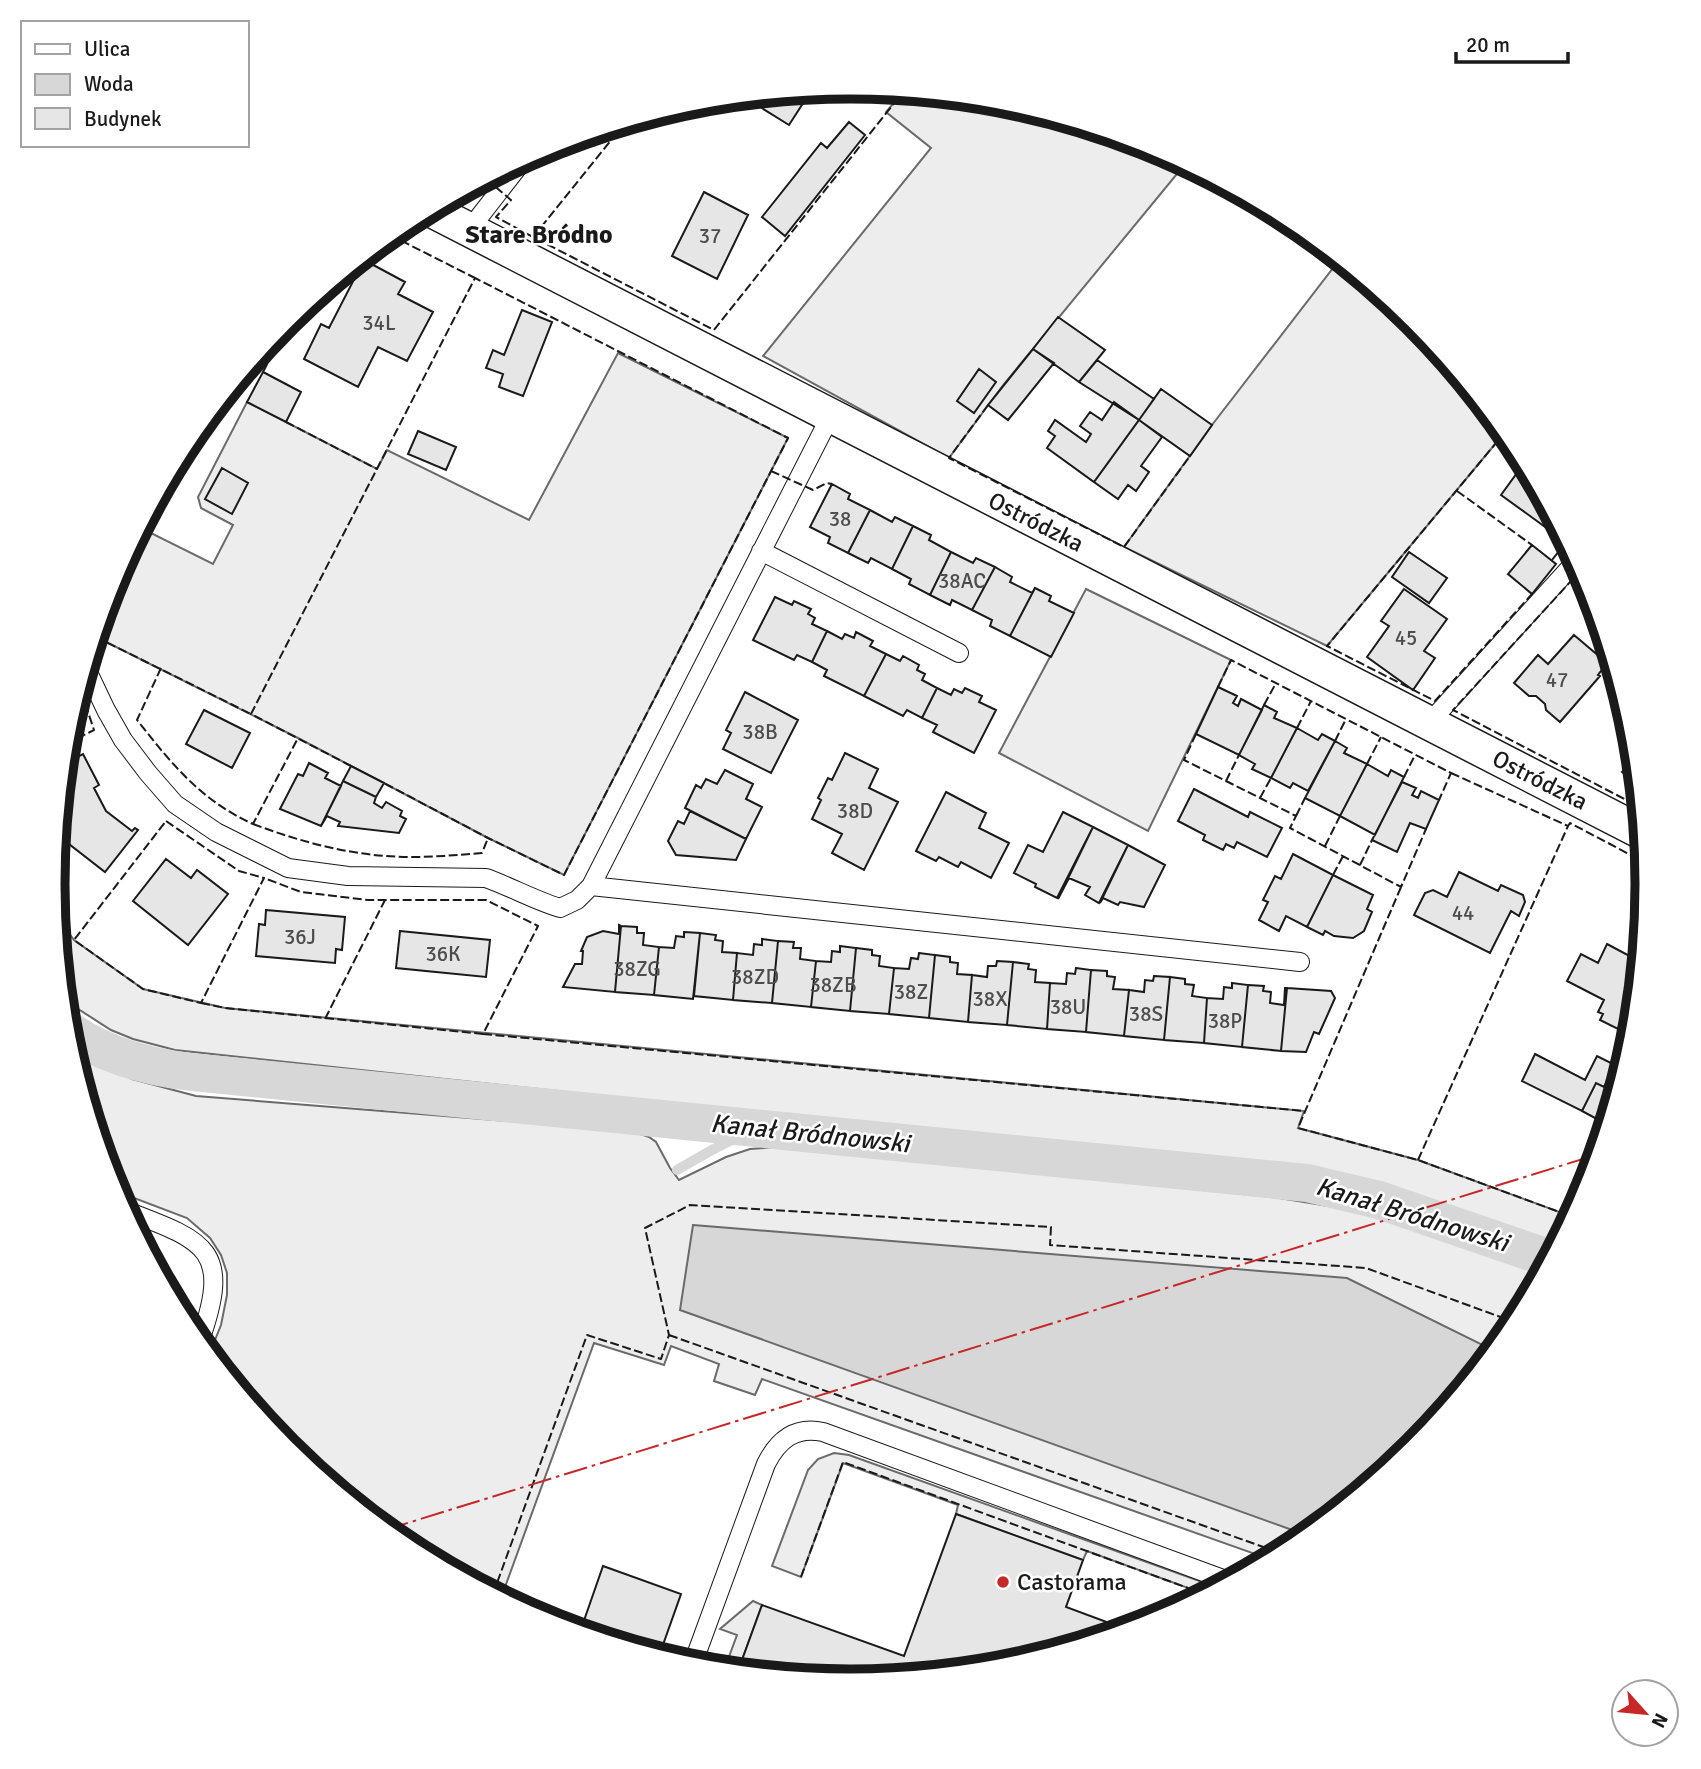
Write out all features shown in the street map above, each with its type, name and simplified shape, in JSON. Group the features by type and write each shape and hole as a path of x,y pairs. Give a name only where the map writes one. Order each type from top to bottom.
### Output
{"street":[{"name":"Ostródzka","path":"440,215 1635,829"}],"lane":[{"path":"469,230 510,177"},
{"path":"92,681 123,740 175,804 216,832 288,868 348,876 486,878 560,908 577,900 591,886 830,416"},
{"path":"761,551 959,653"},
{"path":"1429,723 1569,569"},
{"path":"591,886 1300,962"},
{"path":"139,1216 182,1232 204,1251 212,1267 214,1287 203,1330"},
{"path":"696,1655 766,1464 778,1444 786,1437 807,1430 823,1432 1219,1578"}],"shaded area":[{"path":"896,100 953,105 1004,114 1103,140 1179,172 1004,384 949,458 763,356 931,148 886,112"},
{"path":"1335,266 1369,294 1441,366 1498,440 1327,646 1124,547 1212,425"},
{"path":"618,353 788,438 564,875 104,641 149,532 213,564 233,525 201,508 198,497 247,402 377,469 387,450 529,520"},
{"path":"1086,589 1231,660 1148,831 999,753"},
{"path":"66,929 74,940 143,989 225,1008 1304,1111 1298,1128 1418,1160 1563,1213 1548,1244 1377,1188 1349,1180 1286,1169 175,1050 111,1030 74,1007"},
{"path":"84,1055 132,1079 196,1096 632,1131 656,1142 679,1180 726,1157 750,1149 778,1147 1273,1197 1347,1209 1394,1221 1535,1270 1504,1321 1474,1363 1406,1440 1329,1508 1259,1555 762,1379 755,1395 714,1381 719,1364 671,1346 664,1365 594,1343 504,1589 414,1538 372,1508 332,1475 260,1403 213,1344 221,1325 227,1295 227,1273 221,1255 210,1238 187,1218 130,1196 106,1137"},
{"path":"834,1453 849,1455 1208,1584 1195,1590 1087,1551 1083,1560 956,1514 958,1505 843,1463 801,1577 772,1566 808,1470 818,1459"},
{"path":"753,1601 762,1605 741,1663 728,1660 737,1635 720,1629"}],"water":[{"path":"693,1225 1347,1278 1486,1346 1441,1403 1406,1440 1369,1475 1296,1531 680,1310"}],"building":[{"path":"805,100 789,125 756,104"},
{"path":"849,122 865,135 785,236 762,217 821,143 827,148"},
{"path":"704,192 748,215 717,279 672,256"},
{"path":"370,263 405,282 398,294 433,312 407,361 378,347 358,387 304,359 321,324 329,328 357,273"},
{"path":"522,310 552,322 523,396 499,387 503,374 486,368 493,350 504,355"},
{"path":"1058,317 1105,350 1079,382 1033,349"},
{"path":"1033,349 1054,363 1008,420 988,405"},
{"path":"1097,360 1154,399 1139,420 1079,382"},
{"path":"979,369 996,382 974,413 957,401"},
{"path":"263,372 301,392 286,422 247,402"},
{"path":"1161,389 1212,425 1190,456 1139,420"},
{"path":"1114,402 1139,420 1094,482 1047,448 1055,436 1048,431 1055,420 1086,442 1091,434 1080,426 1090,412 1102,420"},
{"path":"1139,420 1162,437 1141,466 1149,472 1136,491 1128,485 1118,499 1094,482"},
{"path":"418,431 456,447 446,470 408,454"},
{"path":"222,468 248,483 232,514 205,499"},
{"path":"1518,471 1550,527 1548,529 1501,495"},
{"path":"832,484 850,494 848,499 870,510 848,553 828,543 830,537 810,527"},
{"path":"870,510 892,522 895,517 913,526 892,569 871,558 868,563 848,553"},
{"path":"913,526 931,535 929,540 951,552 930,595 909,584 911,579 892,569"},
{"path":"1532,545 1556,564 1532,594 1508,574"},
{"path":"951,552 973,563 976,558 995,567 972,610 952,600 950,605 930,595"},
{"path":"1409,552 1447,578 1429,603 1392,577"},
{"path":"995,567 1012,577 1010,582 1032,593 1035,588 1010,636 990,626 992,620 972,610"},
{"path":"1035,588 1051,596 1049,601 1074,613 1051,657 1010,636"},
{"path":"1404,589 1447,619 1424,651 1435,658 1413,690 1367,657 1389,626 1381,621"},
{"path":"775,597 792,605 794,601 811,609 808,614 815,618 812,624 827,631 812,662 797,655 794,660 753,640"},
{"path":"827,631 842,639 845,634 854,638 856,632 873,641 870,646 886,654 864,696 824,676 827,670 812,662"},
{"path":"1574,635 1603,659 1605,666 1598,675 1600,676 1560,722 1546,710 1545,704 1536,696 1529,696 1514,683 1538,655 1548,664"},
{"path":"886,654 900,661 903,656 919,665 917,670 925,674 922,680 937,688 922,718 907,710 903,716 864,696"},
{"path":"1218,687 1237,696 1233,703 1238,706 1241,699 1262,710 1239,755 1196,734"},
{"path":"937,688 951,695 954,689 962,693 965,688 982,696 979,702 996,710 974,753 933,732 937,725 922,718"},
{"path":"745,692 798,720 771,773 723,749 731,733 726,730"},
{"path":"1264,705 1277,712 1274,718 1297,728 1271,778 1252,769 1255,764 1239,755"},
{"path":"204,710 250,733 232,768 186,744"},
{"path":"1297,728 1318,740 1322,734 1335,741 1308,791 1293,783 1290,788 1271,778"},
{"path":"1335,741 1347,748 1344,753 1367,764 1340,816 1305,798"},
{"path":"845,753 878,769 869,788 898,802 864,870 832,853 842,834 812,819 828,778 832,780"},
{"path":"83,754 99,785 94,788 106,811 132,831 135,828 138,830 105,872 69,844 66,838 75,758"},
{"path":"309,763 328,773 325,778 341,786 321,826 280,809 298,774 303,776"},
{"path":"1367,764 1388,776 1391,770 1404,777 1375,835 1340,816"},
{"path":"351,766 384,783 376,797 343,781"},
{"path":"1627,766 1629,778 1622,772"},
{"path":"725,770 753,784 746,799 762,807 746,839 685,808 696,785 701,788 706,779 717,784"},
{"path":"343,781 376,797 374,803 382,808 386,802 402,811 400,816 406,819 399,833 338,826 340,822 327,816 321,826"},
{"path":"1402,782 1416,788 1412,795 1418,798 1421,791 1439,800 1426,829 1410,823 1397,852 1372,840"},
{"path":"1194,789 1248,817 1250,812 1282,828 1267,857 1237,842 1234,848 1226,844 1223,850 1203,840 1205,835 1178,821"},
{"path":"946,792 986,813 979,828 1009,843 991,878 961,862 958,867 939,857 936,861 916,851"},
{"path":"690,811 746,839 736,860 676,855 668,841 678,821 684,824"},
{"path":"1063,812 1093,827 1057,898 1014,873 1028,845 1043,852"},
{"path":"1093,827 1128,845 1099,903 1085,895 1090,887 1069,878 1058,899"},
{"path":"1128,845 1165,865 1144,907 1120,902 1118,905 1103,898 1100,903"},
{"path":"1293,854 1333,875 1307,927 1286,916 1279,931 1259,920 1268,902 1263,900 1275,876 1281,879"},
{"path":"166,859 191,878 197,870 228,894 188,945 133,901"},
{"path":"1459,872 1498,891 1501,885 1523,895 1525,902 1519,916 1511,911 1490,953 1414,915 1425,893 1433,890 1447,897"},
{"path":"1333,875 1373,895 1367,909 1372,912 1364,931 1353,938 1334,936 1325,931 1323,935 1307,927"},
{"path":"266,910 345,917 342,950 336,949 335,963 256,956 259,924 265,925"},
{"path":"619,925 621,926 615,992 563,987 575,964 582,964 581,951 587,937 603,931 619,934"},
{"path":"621,926 637,927 637,933 644,933 643,945 659,947 654,995 615,992"},
{"path":"400,931 490,940 486,977 396,968"},
{"path":"684,932 700,933 693,999 654,995 659,947 674,948 676,936 684,937"},
{"path":"700,933 716,935 715,940 723,941 722,952 737,953 733,1000 694,996"},
{"path":"762,939 778,941 772,1003 733,1000 737,953 753,955 754,944 762,945"},
{"path":"778,941 794,942 793,948 801,948 800,959 816,961 811,1007 772,1003"},
{"path":"1607,944 1633,958 1624,1024 1621,1022 1618,1029 1600,1020 1603,1014 1598,1012 1604,1000 1567,981 1581,954 1598,963"},
{"path":"840,946 856,948 850,1011 811,1007 816,961 831,962 832,951 840,952"},
{"path":"856,948 872,950 872,955 880,956 879,966 894,968 889,1014 850,1011"},
{"path":"919,953 935,955 929,1018 889,1014 894,968 909,969 911,958 918,959"},
{"path":"935,955 950,957 950,962 958,963 957,974 972,975 968,1022 929,1018"},
{"path":"997,961 1013,962 1007,1025 968,1022 972,975 987,977 988,966 996,966"},
{"path":"1013,962 1029,964 1028,969 1036,970 1035,982 1050,983 1047,1029 1007,1025"},
{"path":"1076,968 1091,970 1086,1032 1047,1029 1050,983 1066,984 1067,973 1075,974"},
{"path":"1091,970 1107,971 1107,976 1115,977 1113,989 1129,990 1124,1036 1086,1032"},
{"path":"1154,976 1170,977 1164,1040 1124,1036 1129,990 1144,992 1145,980 1153,981"},
{"path":"1170,977 1185,979 1185,984 1194,985 1192,996 1207,998 1204,1043 1164,1040"},
{"path":"1232,983 1248,985 1242,1047 1204,1043 1207,998 1223,999 1224,987 1232,988"},
{"path":"1248,985 1264,986 1263,991 1271,992 1270,1003 1284,1005 1287,988 1281,1051 1242,1047"},
{"path":"1287,988 1331,991 1335,998 1319,1034 1314,1032 1306,1052 1281,1051"},
{"path":"1535,1054 1585,1080 1597,1056 1615,1065 1604,1087 1596,1083 1582,1111 1522,1081"},
{"path":"1610,1075 1612,1076 1600,1121 1582,1111 1596,1083 1604,1087"},
{"name":"Castorama","path":"956,1514 1083,1560 1066,1607 1114,1625 1054,1643 953,1664 850,1670 799,1669 741,1663 762,1605 904,1656"},
{"path":"603,1566 681,1594 662,1647 583,1623"}],"waterway":[{"name":"Kanał Bródnowski","path":"80,1037 126,1058 191,1072 1307,1183 1379,1200 1542,1256"},
{"path":"677,1170 735,1139 774,1129"}],"fence":[{"path":"615,135 533,237 714,330 897,100"},
{"path":"493,185 511,200 496,217 533,237"},
{"path":"401,240 475,278 473,281"},
{"path":"351,766 251,714 475,278 788,438 564,875 384,783"},
{"path":"263,372 273,352"},
{"path":"988,405 949,458 1124,547 1190,456"},
{"path":"286,422 377,469"},
{"path":"1498,440 1327,646 1435,701 1532,594"},
{"path":"771,471 813,490 827,483 832,484"},
{"path":"1457,491 1532,545"},
{"path":"1552,560 1560,549"},
{"path":"1573,578 1453,710 1632,803"},
{"path":"104,641 251,714"},
{"path":"1218,687 1231,660 1451,773 1439,800"},
{"path":"161,668 137,720 188,780 217,804 253,824 298,738"},
{"path":"1264,705 1276,683"},
{"path":"1297,728 1311,701"},
{"path":"79,738 94,730 86,706"},
{"path":"1335,741 1346,719"},
{"path":"1196,734 1184,760 1296,816 1290,828 1401,887 1426,829"},
{"path":"1367,764 1381,737"},
{"path":"1226,781 1239,755"},
{"path":"1404,777 1415,755"},
{"path":"1451,773 1568,826 1570,823 1635,857"},
{"path":"1260,798 1271,778"},
{"path":"1296,816 1305,798"},
{"path":"1325,846 1340,816"},
{"path":"166,821 239,871 264,878 201,1003 143,989 74,940 166,821"},
{"path":"253,824 330,848 370,855 429,857 482,853 488,838"},
{"path":"1418,1160 1568,826"},
{"path":"1360,865 1372,840"},
{"path":"1333,875 1343,856"},
{"path":"201,1003 225,1008 483,1034 538,926 486,900 368,900 301,892 264,878"},
{"path":"1401,887 1298,1128 1418,1160 1563,1213"},
{"path":"325,1019 385,900"},
{"path":"483,1034 1304,1111"},
{"path":"496,1585 587,1335 661,1359 669,1335 645,1228 690,1205 1051,1227 1050,1245 1366,1268 1505,1319"},
{"path":"669,1335 1269,1549"},
{"path":"801,1577 843,1462 1195,1590"}],"power":[{"path":"397,1526 1587,1158"}],"place":[{"name":"Castorama","path":"1003,1582"}],"district":[{"name":"Stare Bródno","path":"539,235"}]}
